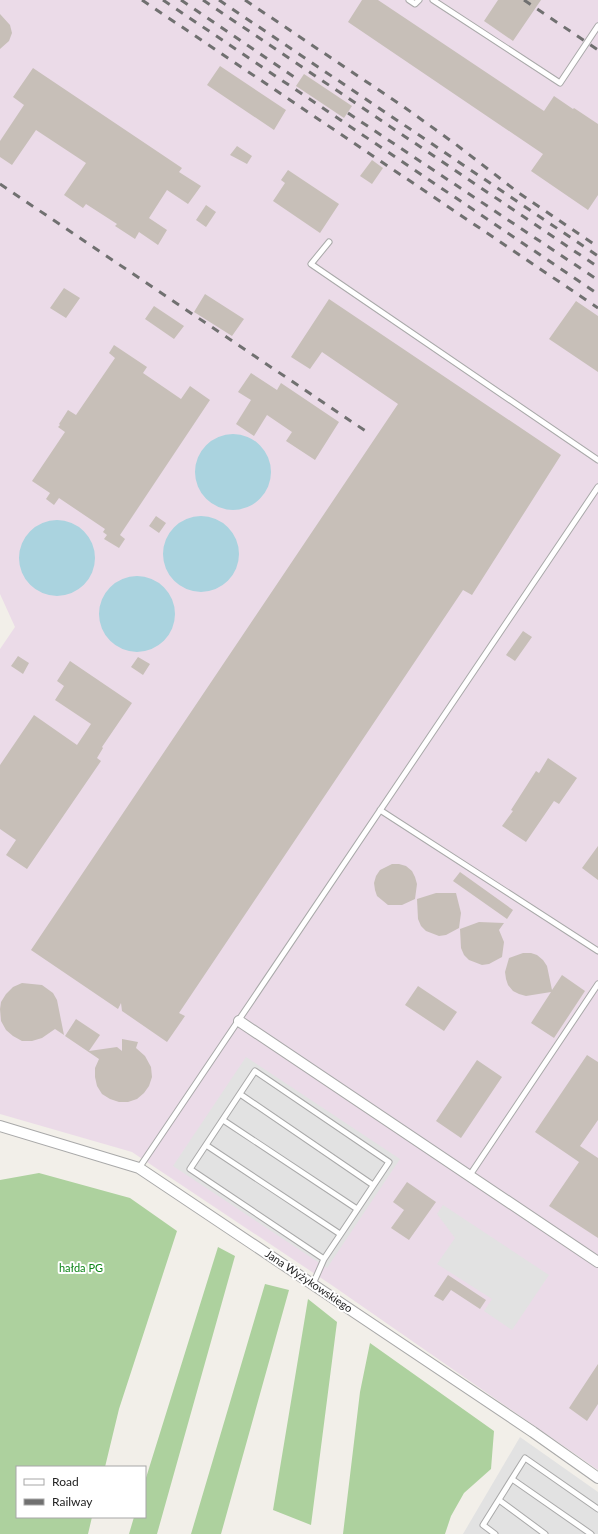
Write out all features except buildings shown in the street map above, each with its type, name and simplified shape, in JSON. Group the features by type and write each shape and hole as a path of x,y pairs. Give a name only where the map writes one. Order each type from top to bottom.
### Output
{"street":[{"path":"239,1021 598,1262"},
{"name":"Jana Wyżykowskiego","path":"0,1126 139,1168 314,1284 533,1432 598,1478"}],"lane":[{"path":"409,0 415,4 419,0"},
{"path":"433,0 560,83 598,26"},
{"path":"329,242 311,264 598,460"},
{"path":"139,1168 598,487"},
{"path":"380,810 598,951"},
{"path":"470,1175 598,984"},
{"path":"314,1284 324,1259 389,1162 255,1071 190,1169 324,1259"},
{"path":"240,1094 373,1185"},
{"path":"223,1120 357,1209"},
{"path":"206,1145 340,1234"},
{"path":"495,1534 483,1525 525,1458 598,1509"},
{"path":"512,1479 591,1534"},
{"path":"499,1500 545,1534"}],"shaded area":[{"path":"0,0 598,0 598,1470 333,1286 132,1152 0,1114 0,649 15,627 0,594"},
{"path":"246,1057 400,1159 327,1268 173,1166"},
{"path":"443,1205 549,1275 512,1330 484,1311 492,1299 437,1264 455,1238 437,1214"},
{"path":"520,1437 598,1492 598,1534 463,1534"}],"green space":[{"name":"hałda PG","path":"39,1173 130,1198 177,1231 119,1409 105,1466 16,1466 16,1518 92,1518 88,1534 0,1534 0,1180"},
{"path":"218,1247 235,1256 157,1534 129,1534 134,1518 146,1518 146,1478"},
{"path":"265,1284 289,1290 221,1534 191,1534"},
{"path":"308,1299 337,1322 311,1525 273,1510"},
{"path":"370,1343 494,1431 491,1469 464,1493 451,1516 445,1534 343,1534 360,1392"}],"water":[{"path":"233,434 248,437 260,445 268,457 271,472 268,487 260,499 248,507 233,510 218,507 206,499 198,487 195,472 198,457 206,445 218,437"},
{"path":"201,516 216,519 228,527 236,539 239,554 236,569 228,581 216,589 201,592 186,589 174,581 166,569 163,554 166,539 174,527 186,519"},
{"path":"57,520 72,523 84,531 92,543 95,558 92,573 84,585 72,593 57,596 42,593 30,585 22,573 19,558 22,543 30,531 42,523"},
{"path":"137,576 152,579 164,587 172,599 175,614 172,629 164,641 152,649 137,652 122,649 110,641 102,629 99,614 102,599 110,587 122,579"}],"railway":[{"path":"142,0 598,308"},
{"path":"163,0 598,294"},
{"path":"181,0 300,81"},
{"path":"203,0 598,267"},
{"path":"219,0 598,256"},
{"path":"245,0 404,107 519,193 598,247"},
{"path":"524,0 598,50"},
{"path":"348,113 598,280"},
{"path":"0,184 367,432"}]}
